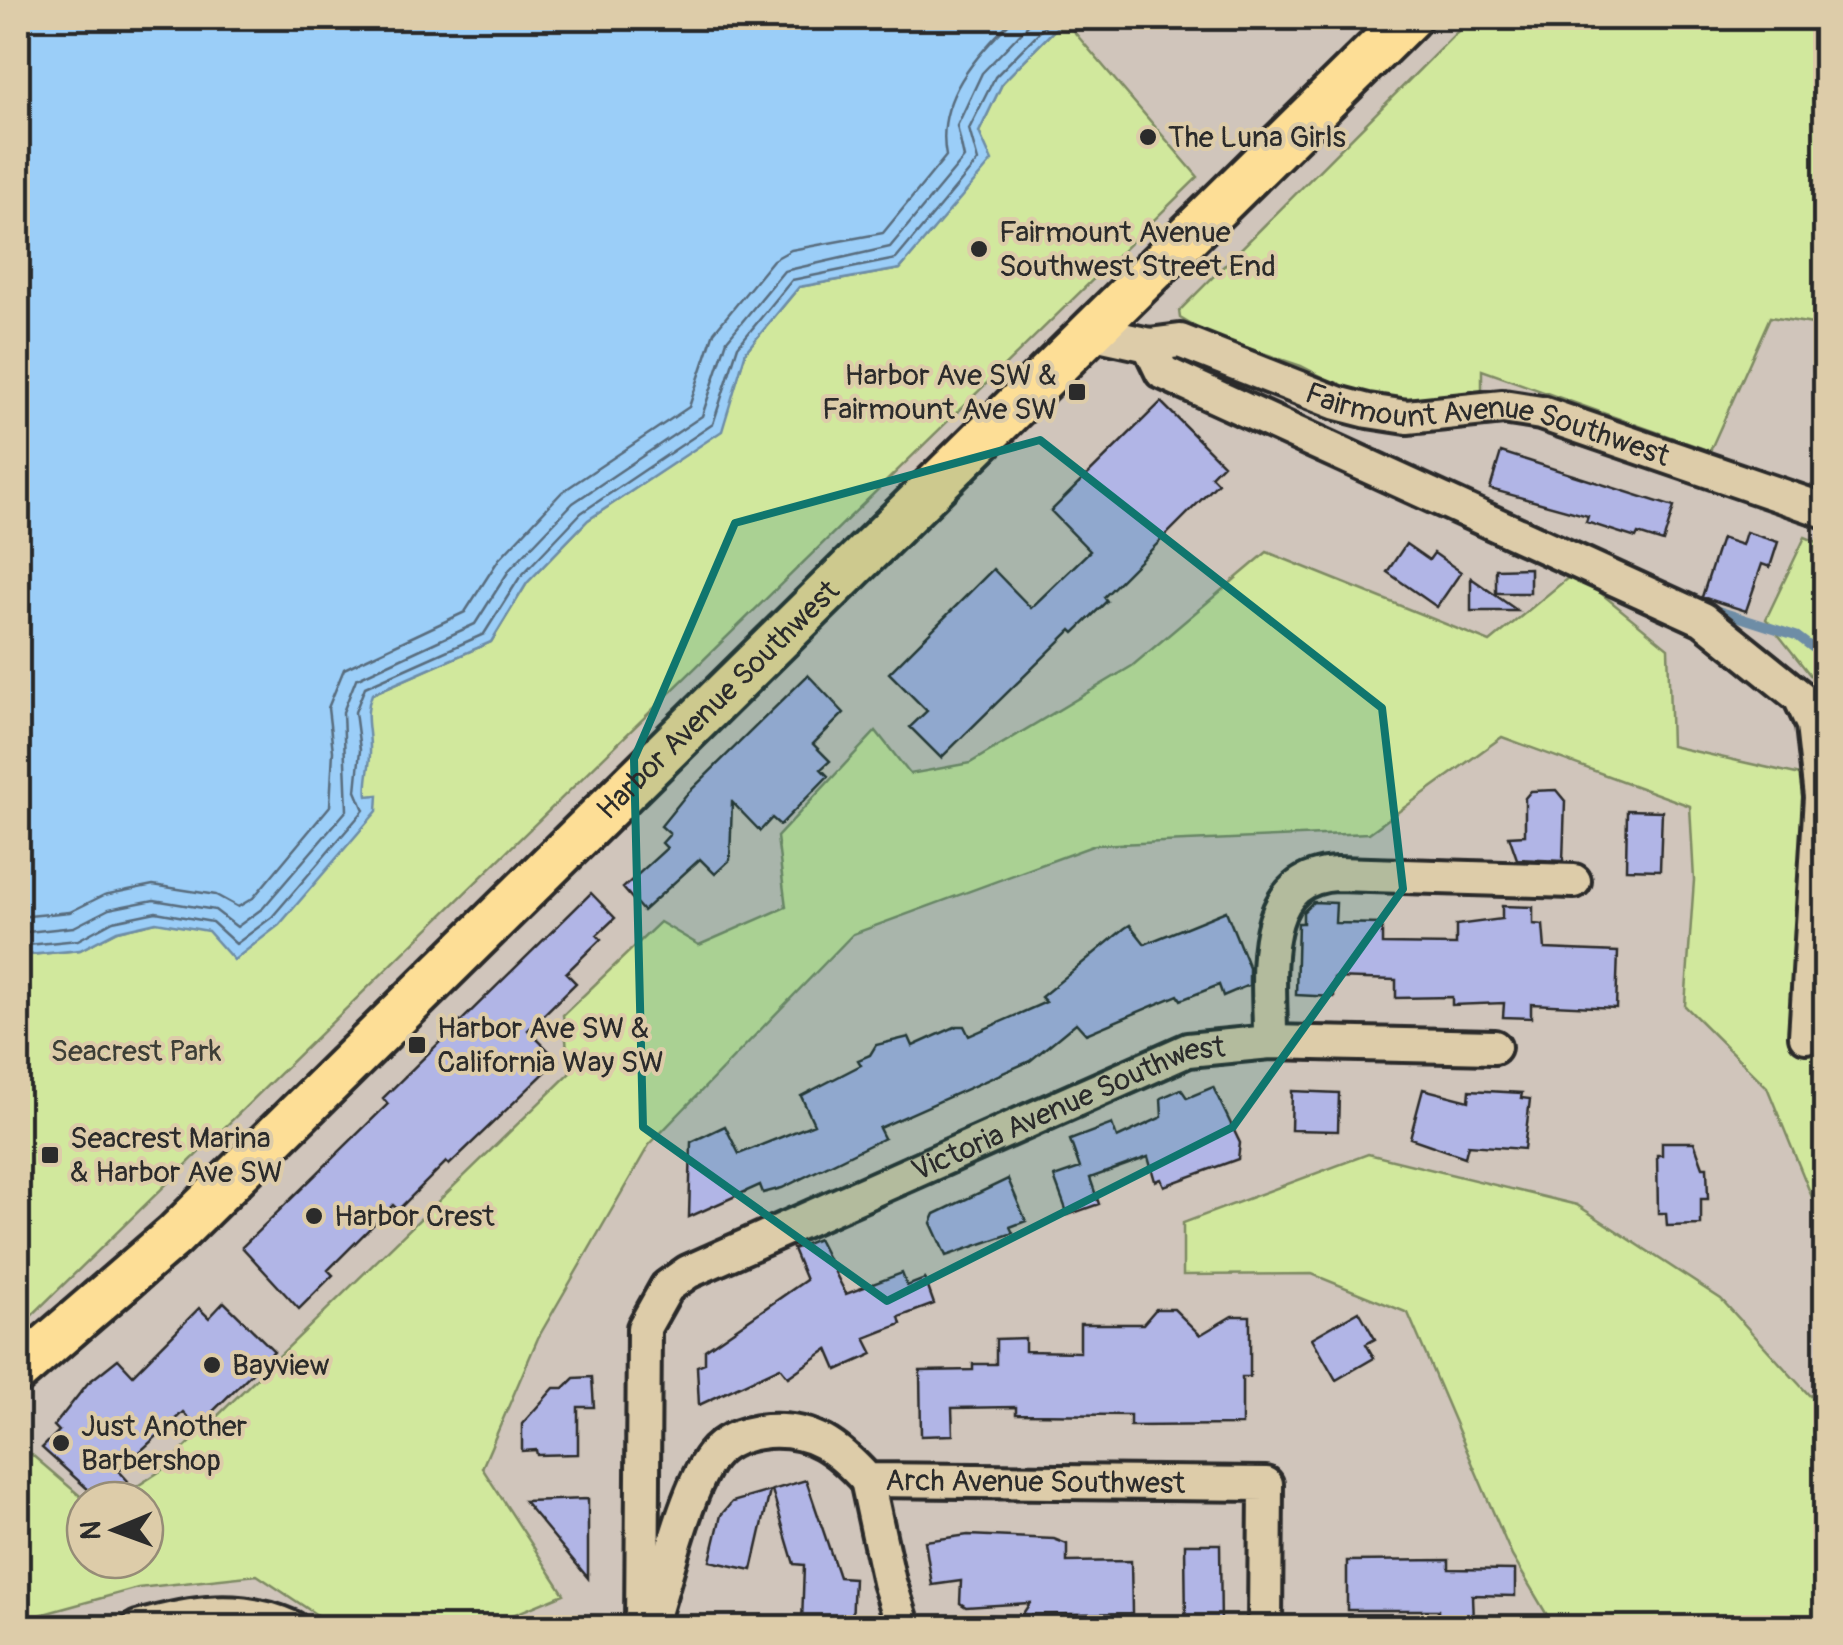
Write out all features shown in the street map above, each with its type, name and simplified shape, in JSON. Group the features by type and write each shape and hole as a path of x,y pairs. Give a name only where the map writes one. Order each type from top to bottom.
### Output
{"main road":[{"name":"Harbor Avenue Southwest","path":"18,1371 174,1236 1409,18"}],"street":[{"name":"Fairmount Avenue Southwest","path":"1090,332 1150,345 1180,341 1336,403 1368,410 1407,417 1503,406 1540,413 1826,511"},
{"name":"Fairmount Avenue Southwest","path":"1150,345 1162,372 1703,619 1800,697 1813,725 1822,796 1806,1036"},
{"path":"1270,1042 1271,954 1284,895 1302,879 1321,874 1574,881"},
{"name":"Victoria Avenue Southwest","path":"646,1628 640,1356 644,1328 667,1287 734,1248 1188,1050 1270,1042 1494,1047"},
{"name":"Arch Avenue Southwest","path":"646,1628 700,1478 712,1455 730,1440 780,1430 810,1435 836,1447 866,1480 1266,1484 1266,1628"},
{"path":"866,1480 904,1628"},
{"path":"138,1628 216,1612 253,1613 292,1628"}],"highlighted area":[{"path":"1040,440 1382,708 1403,889 1233,1127 887,1301 643,1127 634,759 735,523"}],"green space":[{"path":"1471,18 1825,18 1825,326 1770,317 1710,451 1482,370 1482,391 1410,403 1358,395 1301,366 1207,334 1180,318 1179,311"},
{"name":"Seacrest Park","path":"1064,20 1198,177 18,1329 18,956 80,950 117,931 156,922 372,694 491,642 527,583 588,520 721,431 746,351 799,287 900,269 991,161 979,132 1003,82"},
{"path":"1805,537 1825,545 1825,694 1766,619"},
{"path":"1267,552 1490,642 1575,572 1668,648 1671,746 1814,778 1825,756 1825,1229 1767,1087 1685,1006 1694,880 1690,806 1502,737 1369,833 1095,845 853,934 649,1145 538,1338 482,1468 564,1594 484,1627 335,1627 257,1575 138,1588 18,1621 18,1443 65,1483 65,1580 165,1580 165,1480 147,1480 162,1470 570,1073 563,1015 660,922 699,945 786,907 777,837 876,731 910,774 970,763 1132,666"},
{"path":"1368,1154 1577,1205 1721,1299 1810,1396 1825,1384 1825,1627 1554,1627 1512,1556 1408,1313 1312,1274 1183,1275 1183,1223"}],"water":[{"path":"18,18 1066,18 1003,82 979,132 992,161 900,269 799,287 746,351 722,431 588,520 527,583 491,642 372,694 368,709 367,796 378,795 377,811 279,925 234,960 208,931 156,922 117,931 80,950 18,956"}],"building":[{"path":"1161,402 1223,464 1211,476 1218,483 1104,597 1107,601 1074,633 1071,630 941,758 910,727 927,711 889,673 993,569 1031,608 1090,551 1051,511"},
{"path":"1501,452 1674,507 1663,542 1638,534 1636,538 1586,522 1588,516 1490,489"},
{"path":"1746,532 1778,542 1770,567 1762,564 1746,611 1702,597 1721,538 1742,545"},
{"path":"1406,544 1429,560 1434,553 1461,572 1437,607 1387,572"},
{"path":"1530,568 1530,593 1496,593 1496,569"},
{"path":"1471,578 1518,611 1471,611"},
{"path":"808,675 844,713 813,744 830,761 821,769 828,776 780,825 772,818 760,831 732,802 730,860 715,874 700,859 643,911 623,888 667,848 662,843 670,834 661,826 686,795"},
{"path":"1556,790 1565,801 1563,861 1517,859 1509,836 1525,835 1525,798 1531,791"},
{"path":"1627,810 1662,811 1660,870 1626,869"},
{"path":"591,893 615,918 597,935 601,939 566,973 576,983 528,1030 558,1060 398,1210 393,1205 328,1270 333,1275 299,1309 242,1247 388,1104 383,1098"},
{"path":"1313,902 1336,903 1335,923 1382,924 1382,944 1456,945 1456,925 1502,919 1502,906 1533,907 1533,924 1543,925 1545,949 1618,952 1616,1008 1531,1004 1531,1018 1503,1017 1504,1003 1452,1005 1452,997 1396,998 1396,980 1334,978 1334,997 1296,995 1298,923 1303,923 1303,912"},
{"path":"1226,911 1249,968 1249,985 1223,996 1219,985 1181,1000 1178,995 1086,1034 1076,1023 1030,1061 879,1128 884,1138 782,1188 763,1193 760,1185 689,1217 691,1142 725,1126 739,1154 814,1124 801,1096 861,1065 858,1060 870,1055 876,1045 909,1037 913,1046 957,1026 964,1026 969,1036 1046,1002 1041,997 1130,925 1145,944"},
{"path":"1213,1087 1240,1143 1238,1159 1164,1186 1161,1179 1155,1181 1148,1157 1090,1178 1099,1204 1068,1215 1054,1177 1080,1168 1070,1140 1112,1124 1117,1138 1162,1117 1161,1098 1181,1089 1187,1098"},
{"path":"1423,1089 1469,1101 1470,1090 1522,1093 1521,1098 1530,1099 1524,1149 1468,1145 1465,1157 1410,1138"},
{"path":"1292,1091 1339,1093 1338,1131 1291,1130"},
{"path":"1662,1142 1694,1142 1703,1167 1707,1167 1708,1199 1701,1199 1701,1225 1667,1226 1666,1213 1658,1213 1657,1155 1662,1155"},
{"path":"1008,1179 1026,1221 1010,1227 1013,1233 946,1256 931,1223 935,1214"},
{"path":"818,1239 846,1294 902,1273 907,1286 925,1279 934,1304 899,1317 901,1324 865,1338 873,1354 837,1370 828,1349 788,1377 780,1367 699,1405 697,1366 705,1363 705,1350 806,1280 793,1249"},
{"path":"224,1302 274,1351 197,1427 183,1412 119,1471 127,1480 78,1480 42,1448 59,1431 54,1426 88,1383 118,1359 133,1375 199,1308 209,1318"},
{"path":"1156,1309 1174,1309 1200,1335 1232,1316 1250,1316 1250,1377 1242,1377 1242,1425 1130,1426 1130,1415 1016,1414 1016,1407 952,1408 953,1435 921,1436 920,1371 973,1370 973,1364 996,1364 996,1339 1025,1338 1025,1351 1080,1352 1080,1324 1143,1324"},
{"path":"1359,1311 1375,1339 1366,1344 1374,1358 1336,1380 1312,1338"},
{"path":"592,1377 594,1407 578,1407 578,1454 537,1455 536,1450 522,1451 522,1424 554,1388 564,1388 574,1378"},
{"path":"806,1480 839,1577 854,1578 852,1625 802,1623 804,1565 794,1564 772,1490"},
{"path":"770,1491 752,1570 710,1561 721,1515 732,1502"},
{"path":"588,1499 588,1578 524,1501"},
{"path":"968,1535 1054,1539 1067,1544 1067,1562 1131,1561 1132,1613 1022,1615 1030,1603 966,1607 960,1603 961,1581 932,1585 925,1541"},
{"path":"1185,1544 1220,1544 1221,1628 1186,1628"},
{"path":"1449,1560 1449,1569 1515,1570 1515,1596 1472,1595 1473,1622 1438,1622 1438,1610 1347,1610 1347,1561"}],"waterway":[{"path":"1710,608 1797,636 1826,658"}],"place":[{"name":"The Luna Girls","path":"1148,137"},
{"name":"Fairmount Avenue Southwest Street End","path":"979,249"},
{"name":"Harbor Ave SW & Fairmount Ave SW","path":"1077,392"},
{"name":"Harbor Ave SW & California Way SW","path":"417,1045"},
{"name":"Seacrest Marina & Harbor Ave SW","path":"50,1155"},
{"name":"Harbor Crest","path":"314,1216"},
{"name":"Bayview","path":"212,1365"},
{"name":"Just Another Barbershop","path":"61,1443"}]}
